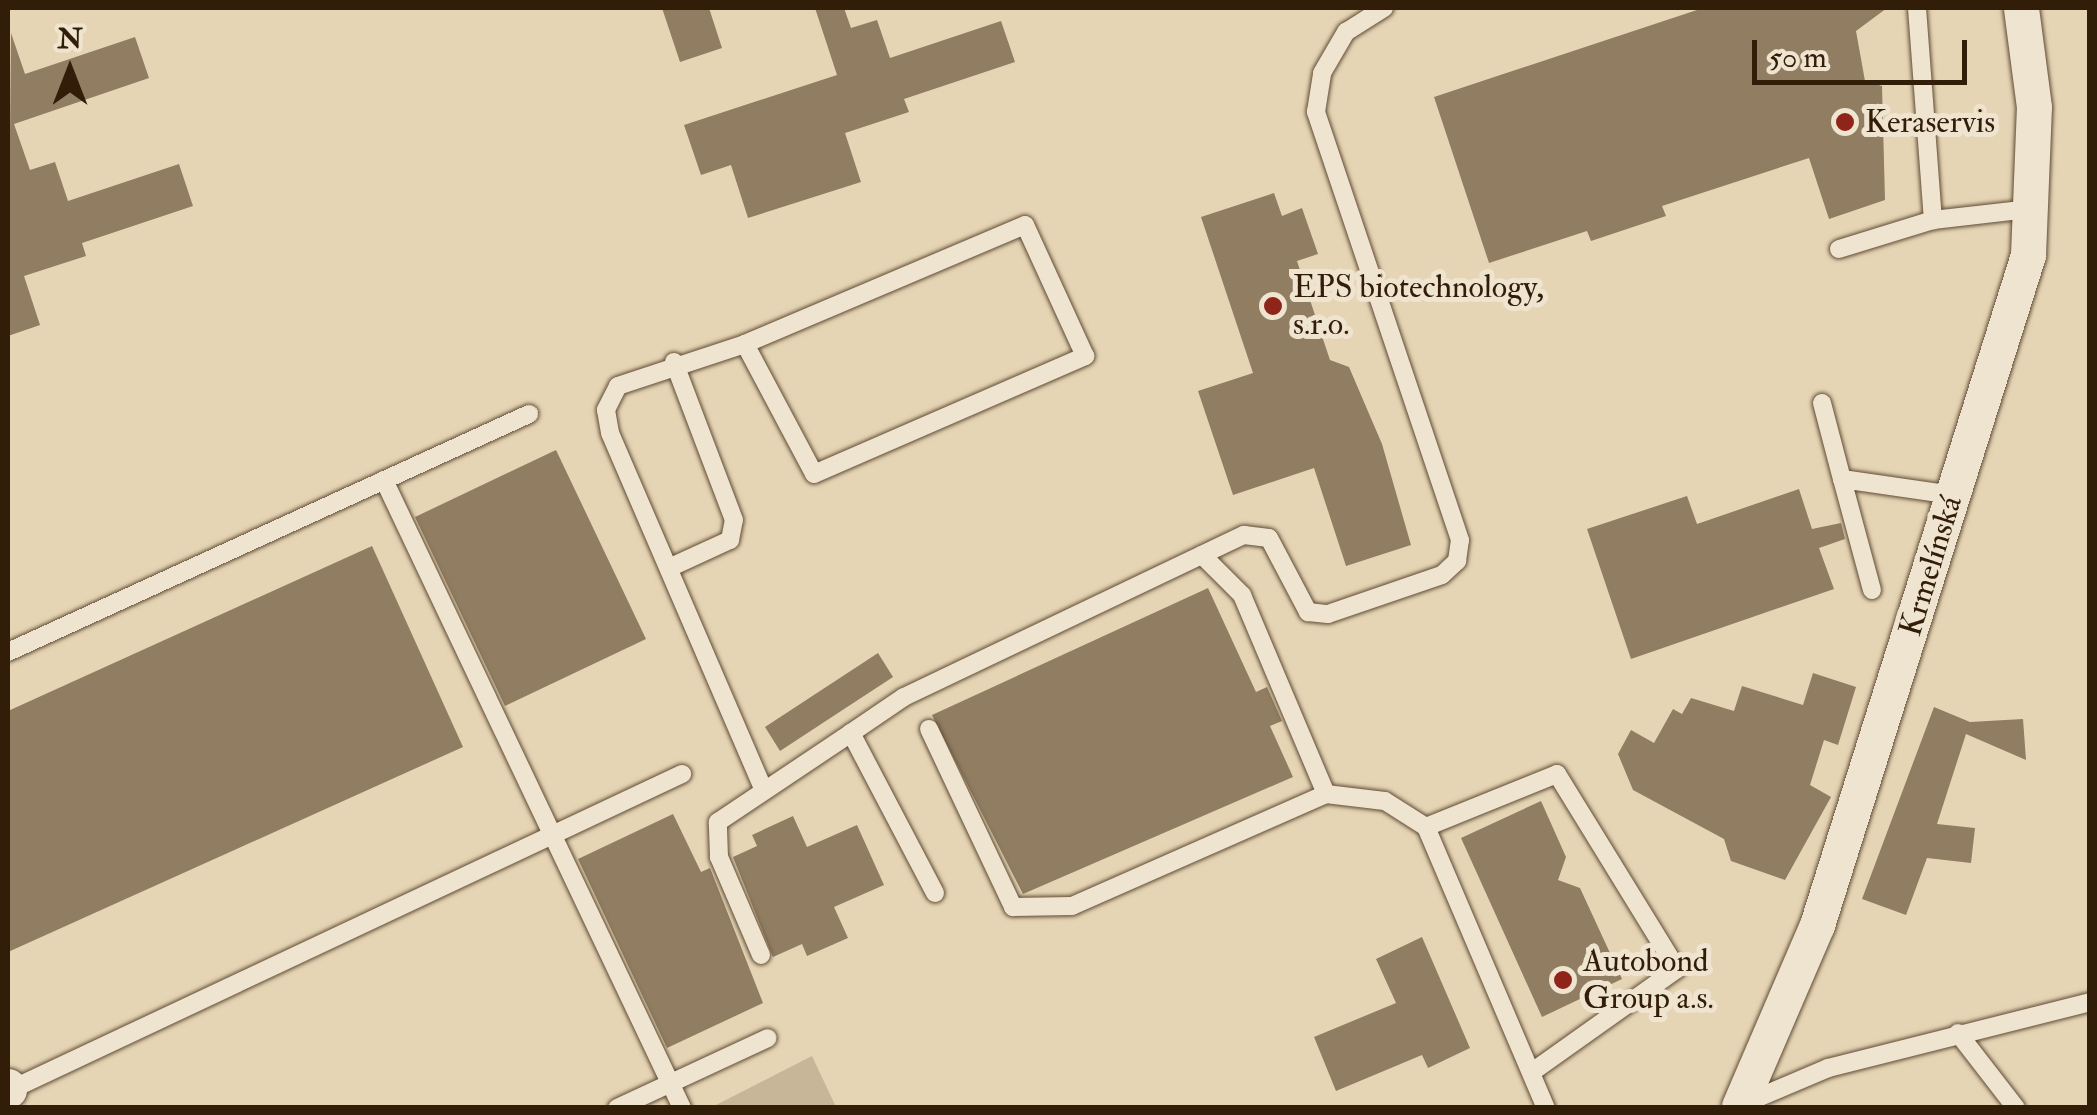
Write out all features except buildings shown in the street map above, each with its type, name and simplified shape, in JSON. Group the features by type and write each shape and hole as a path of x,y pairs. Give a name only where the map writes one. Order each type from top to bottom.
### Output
{"street":[{"name":"Krmelínská","path":"1737,1107 1817,925 2028,255 2034,107 2021,8"}],"lane":[{"path":"761,955 715,830 763,789 904,697 1244,535 1269,538 1296,599 1328,614 1442,575 1457,561 1460,540 1316,112 1322,73 1346,32 1384,8"},
{"path":"1917,8 1932,220"},
{"path":"1839,249 1932,220 2030,209"},
{"path":"744,344 814,474 1085,356 1025,225 744,344 674,362 618,386 606,410 763,789"},
{"path":"672,567 730,540 734,520 674,362"},
{"path":"1822,404 1872,590"},
{"path":"8,652 529,414"},
{"path":"1842,479 1953,495"},
{"path":"384,480 682,1108"},
{"path":"1202,555 1242,595 1326,794"},
{"path":"929,729 1013,907 1072,906 1326,794 1385,801 1426,827 1546,1108"},
{"path":"851,733 935,893"},
{"path":"8,1089 682,774"},
{"path":"1426,827 1557,774 1676,969 1532,1072"},
{"path":"1737,1107 1828,1068 2090,1002"},
{"path":"1958,1033 2016,1108"},
{"path":"617,1108 768,1038"}],"shaded area":[{"path":"812,1056 836,1107 714,1107 714,1106"}],"place":[{"name":"Keraservis","path":"1845,122"},
{"name":"EPS biotechnology, s.r.o.","path":"1273,306"},
{"name":"Autobond Group a.s.","path":"1563,980"}]}
